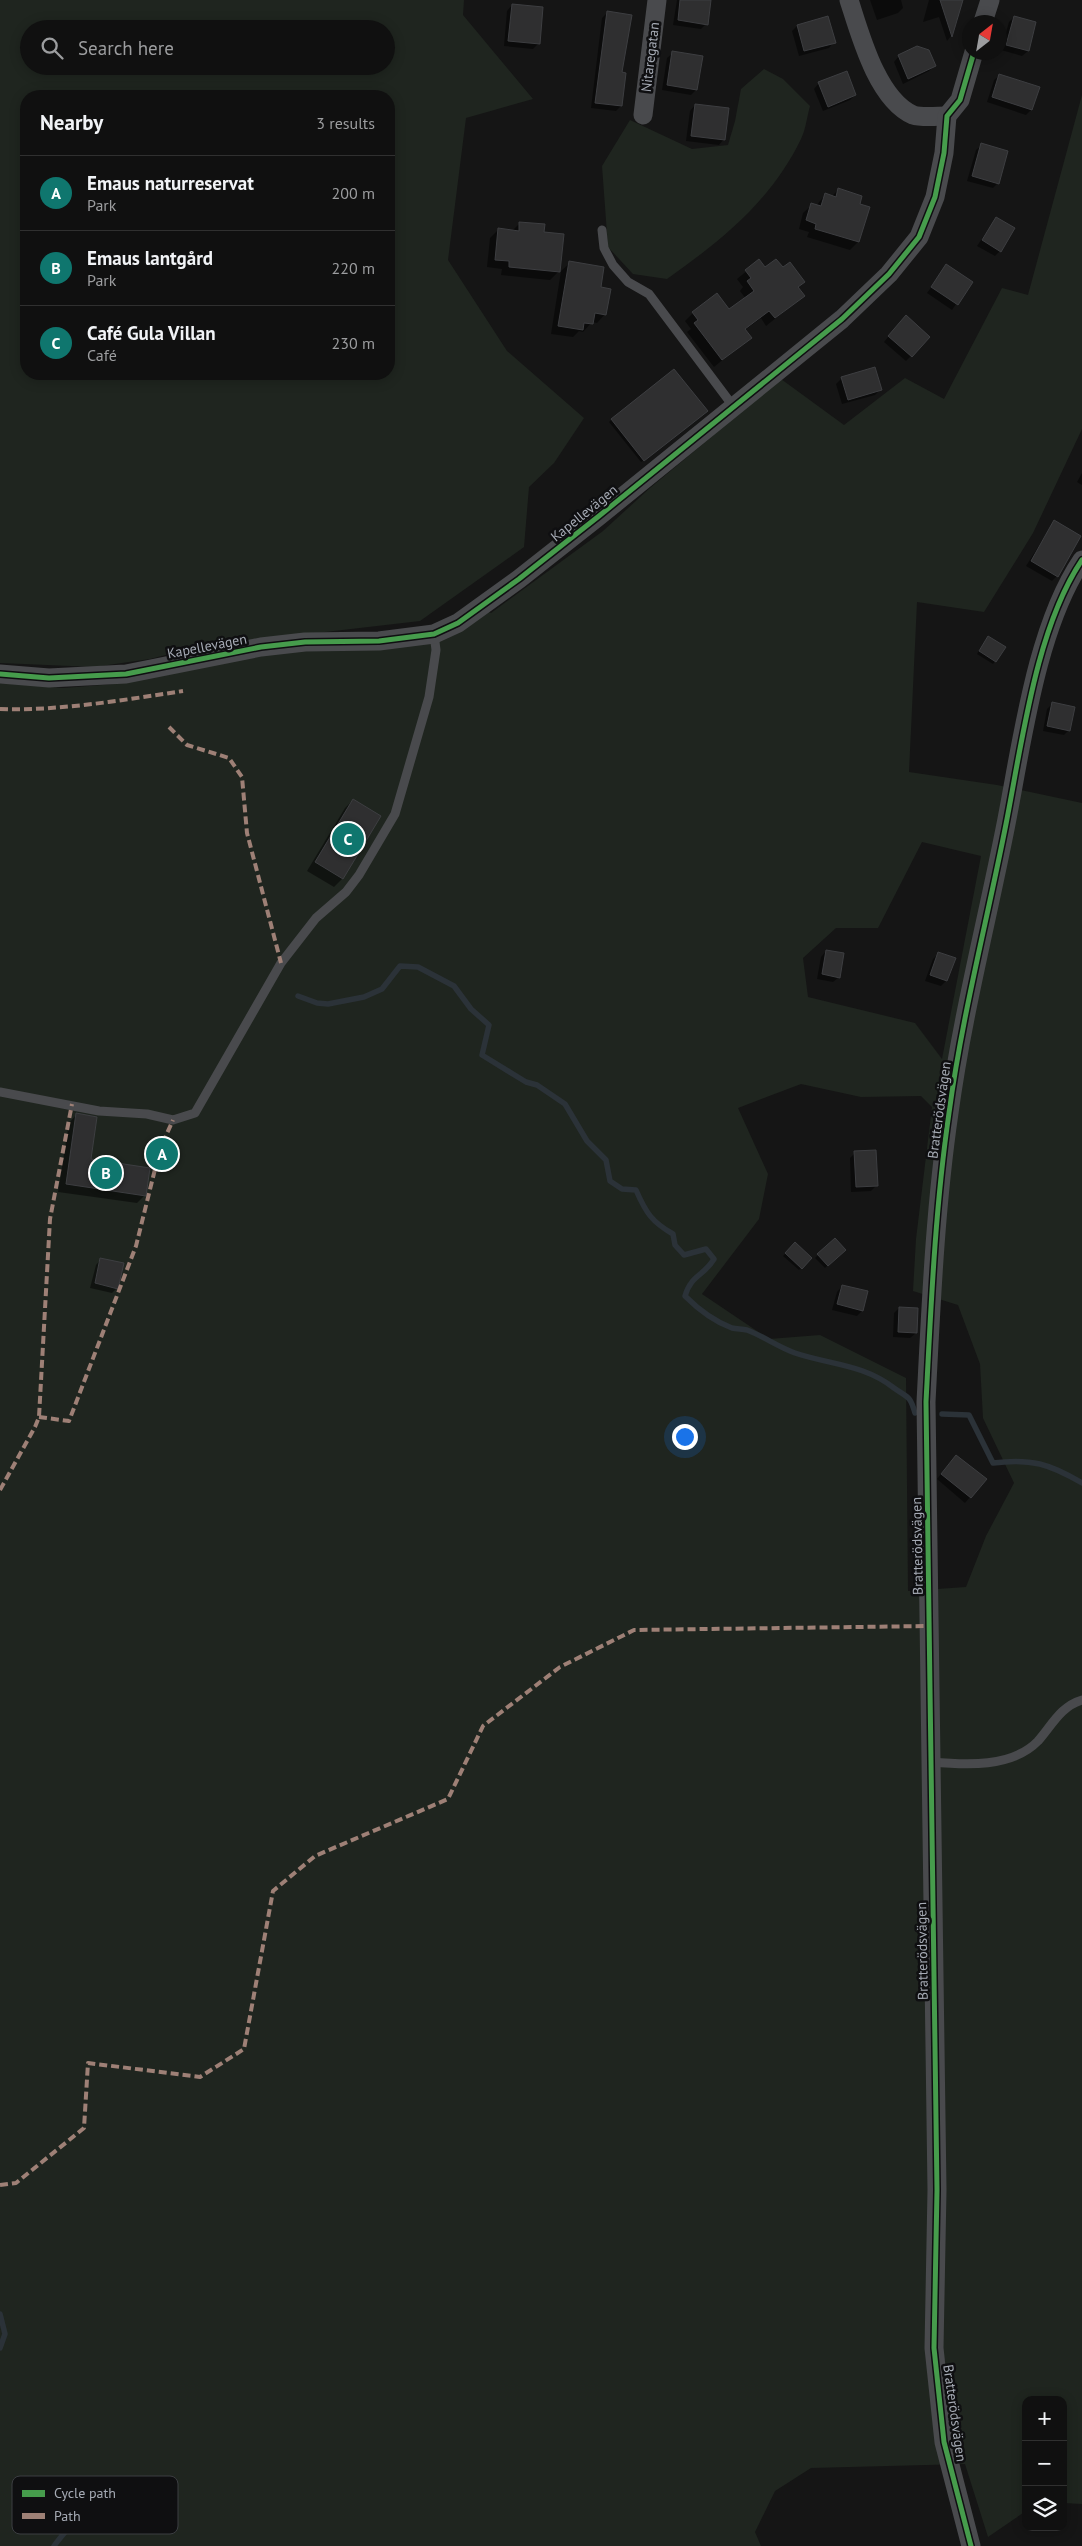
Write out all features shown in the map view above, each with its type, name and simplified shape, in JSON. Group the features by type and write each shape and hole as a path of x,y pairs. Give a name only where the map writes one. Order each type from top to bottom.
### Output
{"street":[{"name":"Nitaregatan","path":"643,114 657,0"},
{"path":"849,0 866,54 893,101 914,115 947,116 960,100 972,60"},
{"path":"985,15 990,0"},
{"name":"Kapellevägen","path":"0,674 49,678 126,674 261,646 305,642 379,641 434,634 458,623 520,579 842,319 889,274 918,237 935,197 944,154 947,116"},
{"name":"Bratterödsvägen","path":"971,2546 944,2442 934,2348 937,2190 926,1402 933,1274 949,1112 963,1029 1039,665 1057,606 1082,560"}],"lane":[{"path":"602,230 604,248 612,266 628,282 648,294 733,406"},
{"path":"0,1092 99,1111 147,1114 173,1120 195,1112 281,963 316,918 346,892 359,875 395,814 429,697 436,650 434,634"},
{"path":"931,1762 977,1763 1002,1761 1025,1751 1036,1743 1069,1704 1082,1700"}],"shaded area":[{"path":"0,0 464,0 463,15 533,99 466,118 448,260 507,351 584,418 554,463 529,487 524,547 420,621 197,647 150,659 94,667 0,663"},
{"path":"764,69 783,79 810,106 803,135 789,161 775,182 743,218 726,234 667,279 633,274 608,247 602,166 630,120 692,149 728,145 741,89"},
{"path":"1082,95 1082,429 1033,533 984,612 917,602 909,772 997,785 1082,803 1082,2504 1067,2503 1067,2396 1022,2396 1022,2514 988,2537 965,2464 811,2468 775,2491 755,2532 761,2546 0,2546 0,683 63,688 115,684 274,650 407,642 486,611 491,613 603,531 650,488 781,379 844,425 905,378 944,399 1002,288 1028,295","holes":["922,842 981,856 942,1059 915,1023 808,997 803,958 836,928 878,928","801,1084 861,1097 921,1096 932,1107 916,1239 913,1291 958,1305 980,1364 983,1418 1014,1483 986,1536 966,1587 908,1591 906,1378 820,1335 769,1339 702,1294 759,1219 768,1174 738,1108"]}],"building":[{"path":"680,0 711,0 708,25 678,20"},
{"path":"940,0 963,0 952,37"},
{"path":"512,4 543,7 540,44 508,41"},
{"path":"607,11 632,15 622,72 626,73 622,106 595,103"},
{"path":"828,16 836,43 804,51 797,25"},
{"path":"1014,16 1036,22 1029,51 1007,45"},
{"path":"917,46 929,50 936,66 908,79 898,55"},
{"path":"672,51 703,56 697,90 667,85"},
{"path":"847,71 856,95 828,107 818,82"},
{"path":"999,74 1040,87 1032,110 992,97"},
{"path":"695,104 729,108 725,140 691,136"},
{"path":"981,143 1008,151 999,184 972,176"},
{"path":"838,188 862,196 860,204 870,207 859,242 815,229 816,224 806,220 811,203 821,206 825,193 836,197"},
{"path":"996,217 1015,228 1001,252 982,240"},
{"path":"519,222 545,224 544,232 564,234 560,272 509,267 509,261 495,260 498,228 519,231"},
{"path":"759,259 765,267 776,259 783,267 790,262 805,282 798,287 805,296 775,318 769,311 745,329 752,338 722,360 694,323 698,320 692,312 717,293 729,309 754,291 747,281 751,278 745,270"},
{"path":"569,261 604,267 601,287 611,289 606,315 595,313 593,324 584,323 583,330 558,326"},
{"path":"946,264 973,282 958,305 931,287"},
{"path":"906,315 930,337 912,357 888,336"},
{"path":"875,367 882,390 848,400 841,377"},
{"path":"674,369 708,411 644,461 611,419"},
{"path":"1054,520 1081,536 1058,577 1031,561"},
{"path":"988,636 1006,647 996,662 979,651"},
{"path":"1052,702 1075,707 1070,731 1047,726"},
{"path":"353,799 381,816 343,879 315,862"},
{"path":"826,950 844,953 840,978 822,974"},
{"path":"938,952 956,958 947,981 930,975"},
{"path":"76,1113 97,1117 91,1159 150,1168 146,1196 66,1184"},
{"path":"876,1150 878,1186 856,1187 854,1151"},
{"path":"835,1238 846,1250 828,1266 817,1254"},
{"path":"795,1242 812,1258 802,1269 785,1253"},
{"path":"100,1258 124,1263 118,1289 95,1283"},
{"path":"842,1285 868,1291 863,1311 837,1304"},
{"path":"899,1307 918,1308 917,1333 898,1332"},
{"path":"956,1455 987,1479 971,1498 941,1474"}],"waterway":[{"path":"298,996 317,1003 328,1004 364,997 382,989 400,966 418,967 454,986 471,1009 489,1025 482,1055 526,1082 537,1085 565,1104 587,1141 606,1160 610,1181 622,1189 636,1190 650,1216 673,1234 675,1245 684,1255 706,1249 714,1259 688,1289 685,1296 690,1301 712,1318 732,1328 747,1330 795,1353 871,1374 908,1398 912,1403 915,1413"},
{"path":"942,1414 969,1415 993,1463 1018,1461 1040,1464 1060,1471 1082,1483"},
{"path":"0,2314 5,2334 0,2348"},
{"path":"54,2546 64,2534"}],"marked path":[{"path":"0,709 68,707 183,691"},
{"path":"169,727 187,745 229,758 242,777 247,833 281,963"},
{"path":"0,1490 39,1417 50,1219 72,1104"},
{"path":"39,1417 69,1421 136,1246 160,1149 173,1120"},
{"path":"0,2185 16,2183 84,2128 88,2063 200,2077 244,2049 273,1891 315,1856 448,1799 483,1726 560,1667 634,1630 930,1626"}],"cycle path":[{"path":"0,674 49,678 126,674 261,647 305,642 379,641 434,634 458,623 519,579 599,516 842,319 889,274 919,237 935,197 944,153 947,116 960,100 972,60"},
{"path":"971,2546 944,2442 934,2348 937,2190 926,1402 934,1258 944,1149 954,1077 1025,723 1042,652 1053,619 1066,588 1082,560"}],"place":[{"name":"Café Gula Villan","path":"348,839"},
{"name":"Emaus naturreservat","path":"162,1154"},
{"name":"Emaus lantgård","path":"106,1173"}]}
